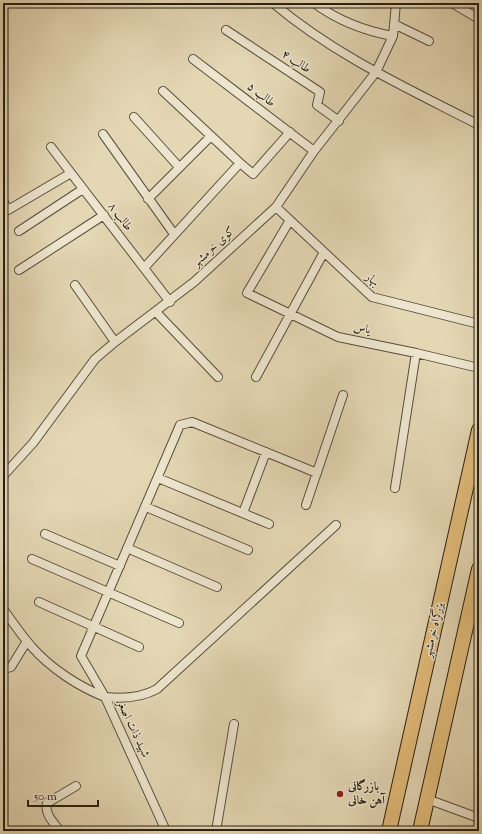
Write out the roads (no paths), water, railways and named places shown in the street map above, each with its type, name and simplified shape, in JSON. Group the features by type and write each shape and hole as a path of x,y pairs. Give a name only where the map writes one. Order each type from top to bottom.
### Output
{"highway":[{"name":"بزرگراه خرمشهر","path":"389,831 479,430"},
{"path":"420,831 479,569"}],"street":[{"path":"273,3 297,23 376,72 479,125"},
{"path":"314,3 340,19 354,25 393,36"},
{"name":"کوی خرمشهر","path":"3,476 33,443 95,359 194,282 276,208 314,151 376,72 393,36 396,3"},
{"path":"452,3 479,19"},
{"path":"394,24 429,41"},
{"name":"طالب ۴","path":"226,30 320,92 317,105 339,121"},
{"name":"طالب ۵","path":"193,59 314,151"},
{"path":"162,91 253,174 290,132"},
{"path":"134,116 179,167"},
{"path":"103,134 174,234"},
{"path":"148,199 211,136"},
{"name":"طالب ۸","path":"51,147 170,302"},
{"path":"144,268 240,163"},
{"path":"3,201 8,210 71,173"},
{"path":"18,231 83,189"},
{"name":"بهار","path":"276,208 372,297 479,324"},
{"path":"19,270 104,216"},
{"name":"یاس","path":"290,220 247,293 338,337 479,368"},
{"path":"256,377 324,252"},
{"path":"75,285 115,342"},
{"path":"156,312 218,378"},
{"path":"395,488 416,353"},
{"path":"306,505 343,395"},
{"path":"317,473 192,422 180,425 81,656 105,697 128,698 148,694 157,689 336,526"},
{"path":"242,513 266,452"},
{"path":"158,478 269,524"},
{"path":"146,507 248,550"},
{"path":"45,534 120,566"},
{"path":"127,548 217,587"},
{"path":"32,559 179,623"},
{"path":"39,602 139,647"},
{"name":"شهید ذات اصغر","path":"3,609 6,618 46,660 69,678 92,692 105,697 166,831"},
{"path":"3,669 11,667 27,641"},
{"path":"216,831 234,724"},
{"path":"60,831 50,818 46,808 47,803 76,786"},
{"path":"427,799 479,818"}],"place":[{"name":"بازرگانی آهن خانی","path":"340,794"}]}
